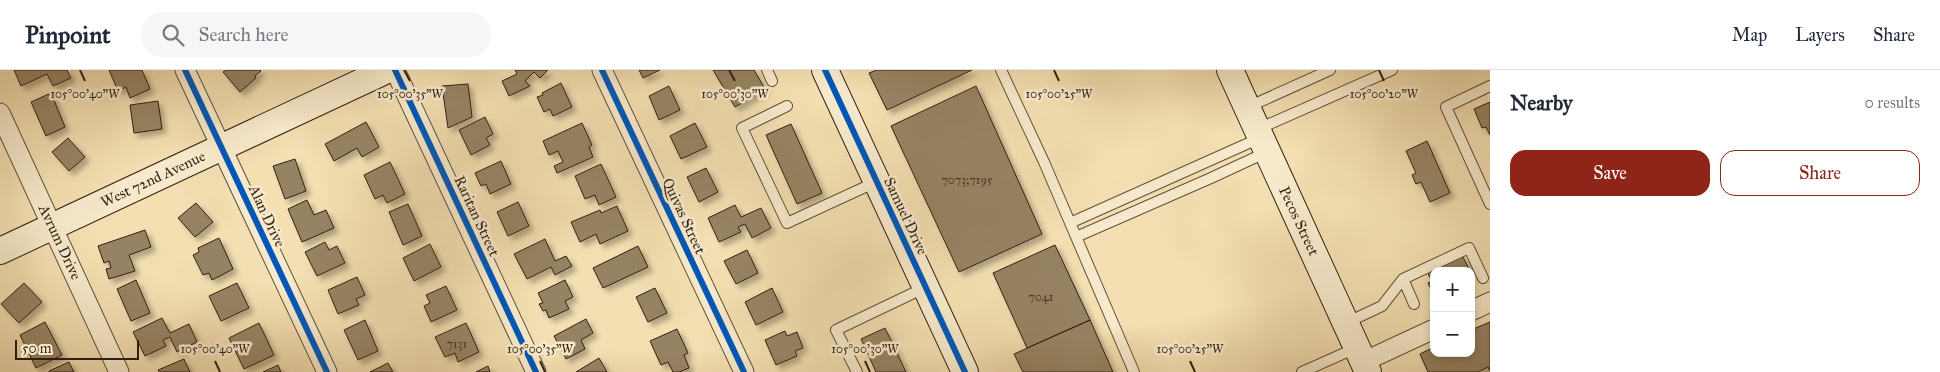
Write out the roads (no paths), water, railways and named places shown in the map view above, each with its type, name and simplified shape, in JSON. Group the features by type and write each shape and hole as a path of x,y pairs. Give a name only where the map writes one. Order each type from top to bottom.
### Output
{"main road":[{"name":"West 72nd Avenue","path":"0,250 386,70"},
{"name":"Samuel Drive","path":"825,70 965,372"},
{"name":"Pecos Street","path":"1230,70 1363,360"}],"street":[{"name":"Alan Drive","path":"185,70 326,372"},
{"name":"Raritan Street","path":"395,70 536,372"},
{"name":"Quivas Street","path":"602,70 744,372"},
{"name":"Avrum Drive","path":"0,113 120,372"},
{"path":"1475,309 1490,302"},
{"path":"1363,360 1430,331"}],"lane":[{"path":"767,70 772,81"},
{"path":"1001,70 1134,372"},
{"path":"1076,237 1212,178 1258,132 1310,74 1330,70"},
{"path":"1070,223 1258,132 1392,70"},
{"path":"1490,86 1446,107 1490,204"},
{"path":"787,106 742,128 787,223 876,182"},
{"path":"1345,323 1382,306 1403,279 1469,248 1483,278"},
{"path":"1403,279 1414,304"},
{"path":"857,372 836,330 925,287"},
{"path":"1302,372 1363,360"}]}
